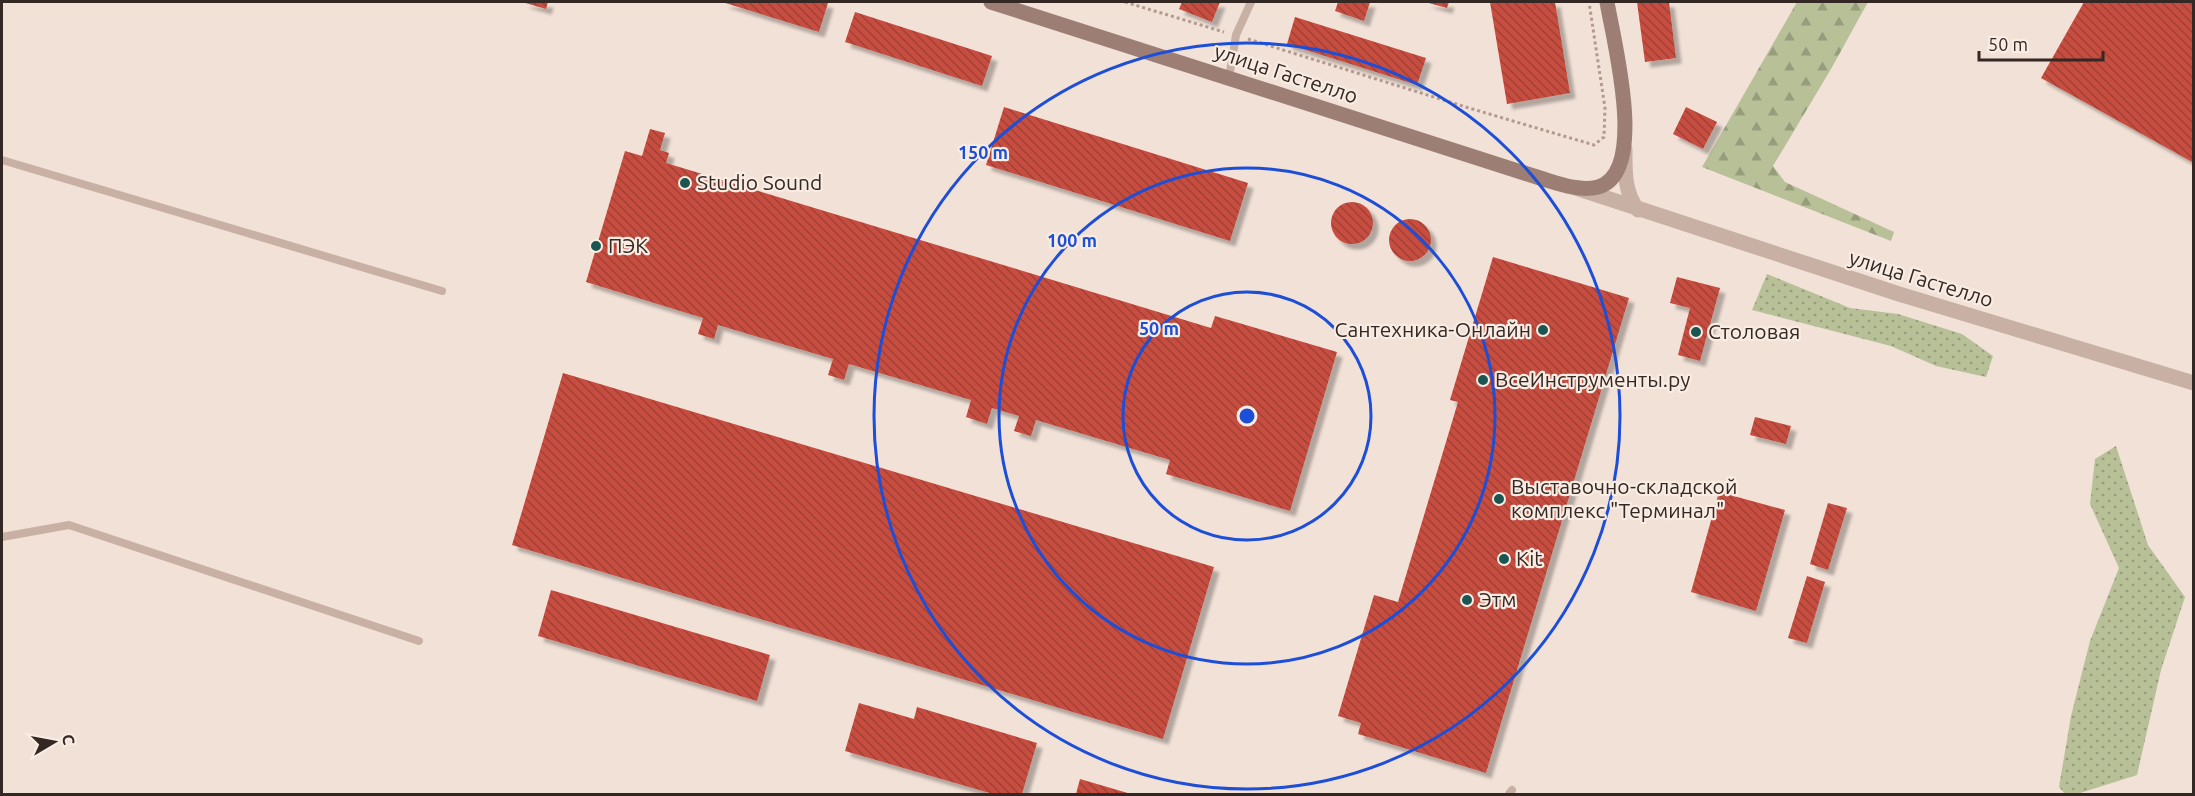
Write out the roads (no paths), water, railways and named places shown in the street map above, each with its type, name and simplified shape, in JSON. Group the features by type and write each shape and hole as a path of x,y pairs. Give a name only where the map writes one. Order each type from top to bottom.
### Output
{"main road":[{"name":"улица Гастелло","path":"991,2 1568,186 1589,188 1600,186 1610,179 1621,165 1625,149"},
{"path":"1607,2 1624,103 1625,149"}],"street":[{"path":"1625,149 1628,190 1631,201 1638,210"},
{"name":"улица Гастелло","path":"1568,186 1899,294 2193,383"}],"lane":[{"path":"1229,78 1236,35 1251,2"},
{"path":"2,160 442,291"},
{"path":"2,537 69,525 419,641"}],"place":[{"name":"Studio Sound","path":"685,183"},
{"name":"ПЭК","path":"596,246"},
{"name":"Сантехника-Онлайн","path":"1543,330"},
{"name":"Столовая","path":"1696,332"},
{"name":"ВсеИнструменты.ру","path":"1483,380"},
{"name":"Выставочно-складской комплекс \"Терминал\"","path":"1499,499"},
{"name":"Kit","path":"1504,559"},
{"name":"Этм","path":"1467,600"}]}
